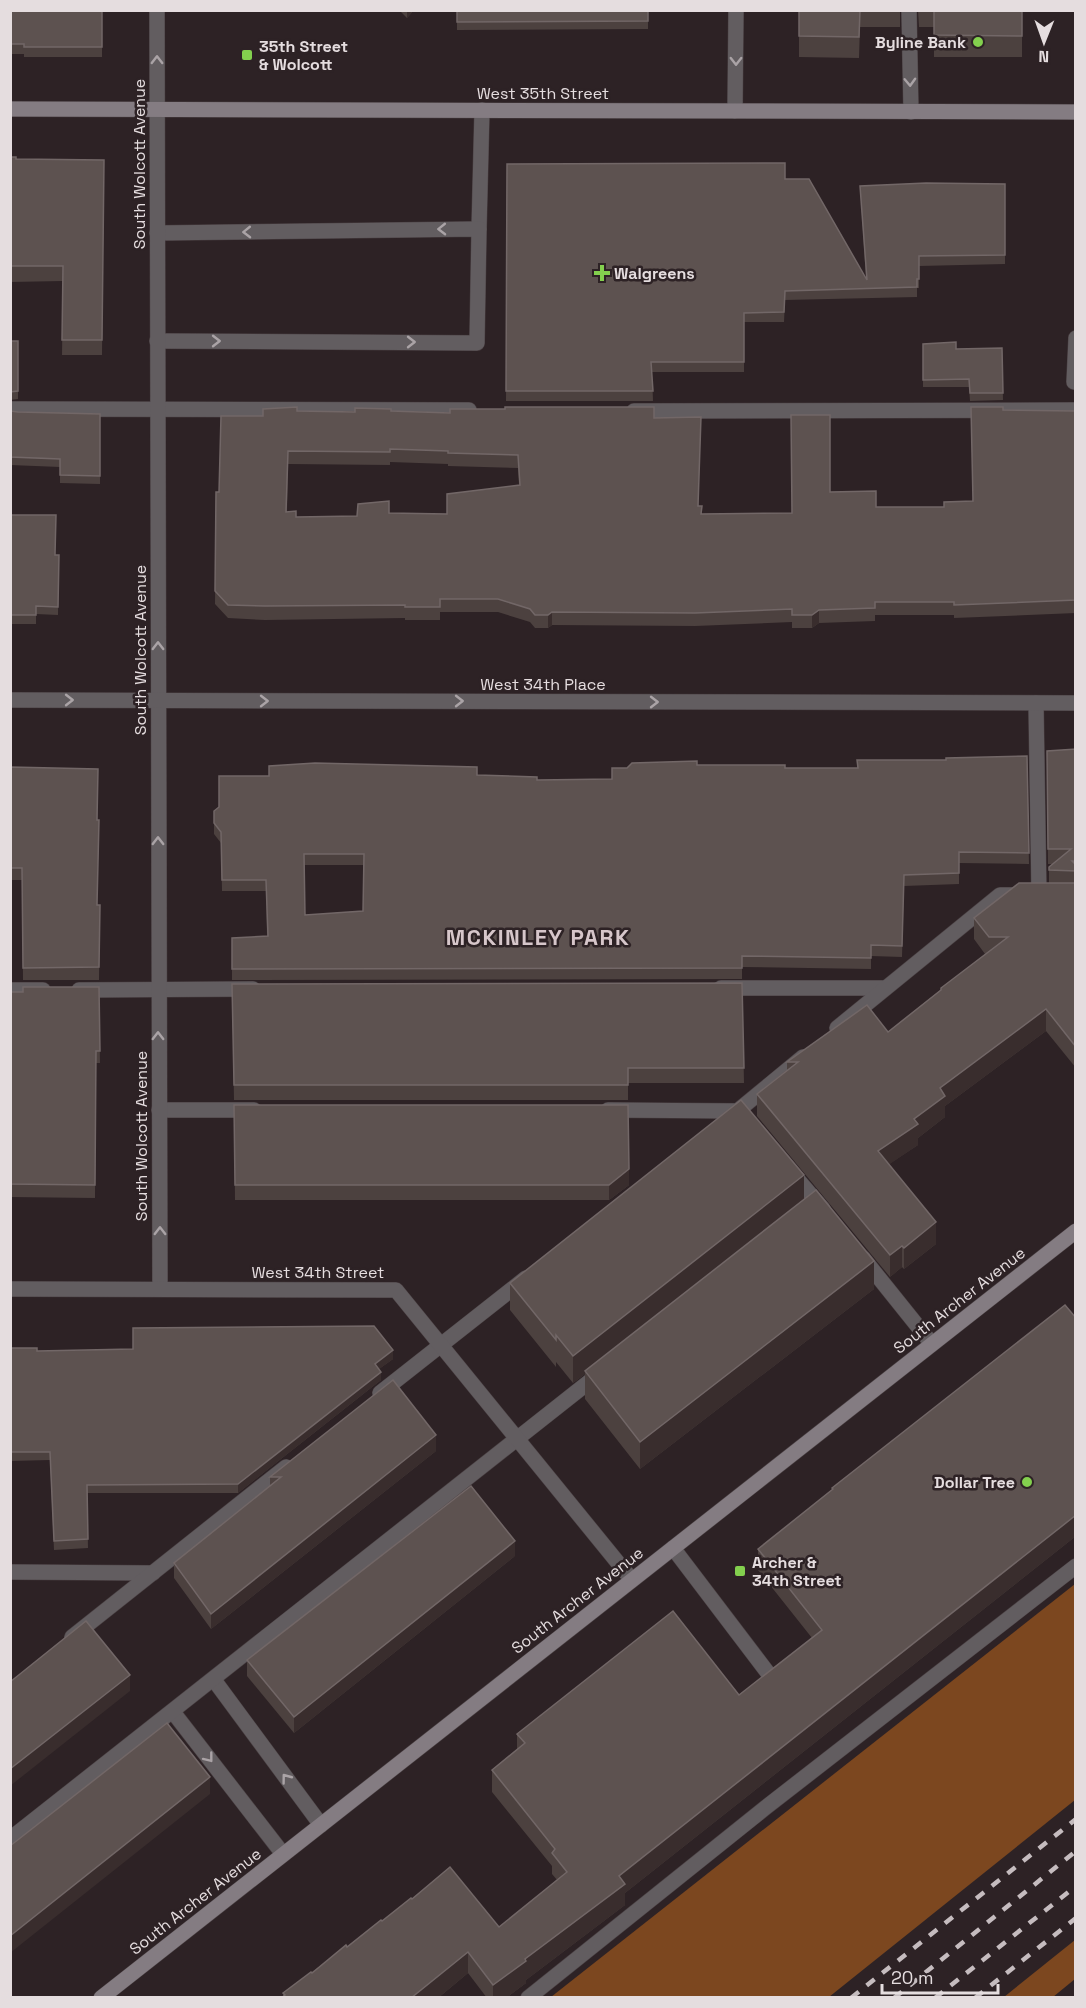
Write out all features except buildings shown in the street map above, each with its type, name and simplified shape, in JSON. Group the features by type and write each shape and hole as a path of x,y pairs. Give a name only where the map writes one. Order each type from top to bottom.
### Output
{"main road":[{"name":"West 35th Street","path":"10,109 1076,112"},
{"name":"South Archer Avenue","path":"101,1998 1076,1232"}],"street":[{"name":"South Wolcott Avenue","path":"156,10 160,1289"},
{"path":"735,111 736,10"},
{"path":"909,10 911,112"},
{"path":"157,341 477,343 482,111"},
{"path":"157,233 479,229"},
{"path":"1074,382 1076,338"},
{"path":"10,409 489,410"},
{"path":"621,411 1076,410"},
{"name":"West 34th Place","path":"10,700 1076,703"},
{"path":"1036,703 1039,895"},
{"path":"720,1125 742,1114 817,1045 1000,895 1057,895"},
{"path":"708,988 885,988"},
{"path":"10,990 271,989"},
{"path":"159,1110 272,1110"},
{"path":"595,1110 742,1114"},
{"path":"782,1161 814,1208 832,1221"},
{"path":"853,1246 932,1344"},
{"path":"372,1400 534,1272"},
{"name":"West 34th Street","path":"10,1289 396,1290 632,1580"},
{"path":"10,1839 608,1367"},
{"path":"64,1643 299,1457"},
{"path":"673,1548 771,1677"},
{"path":"528,1998 1076,1566"},
{"path":"10,1572 153,1573"},
{"path":"214,1680 321,1825"},
{"path":"173,1712 283,1854"}],"shaded area":[{"path":"1075,1584 1075,1800 829,1997 551,1997"},
{"path":"1075,1940 1075,1979 1053,1997 1004,1997"}],"railway":[{"path":"851,1998 1076,1819"},
{"path":"894,1998 1076,1851"},
{"path":"935,1998 1076,1886"},
{"path":"975,1998 1076,1918"}],"place":[{"name":"Byline Bank","path":"978,42"},
{"name":"35th Street & Wolcott","path":"247,55"},
{"name":"Walgreens","path":"602,273"},
{"name":"Dollar Tree","path":"1027,1482"},
{"name":"Archer & 34th Street","path":"740,1571"}],"district":[{"name":"MCKINLEY PARK","path":"538,937"}]}
